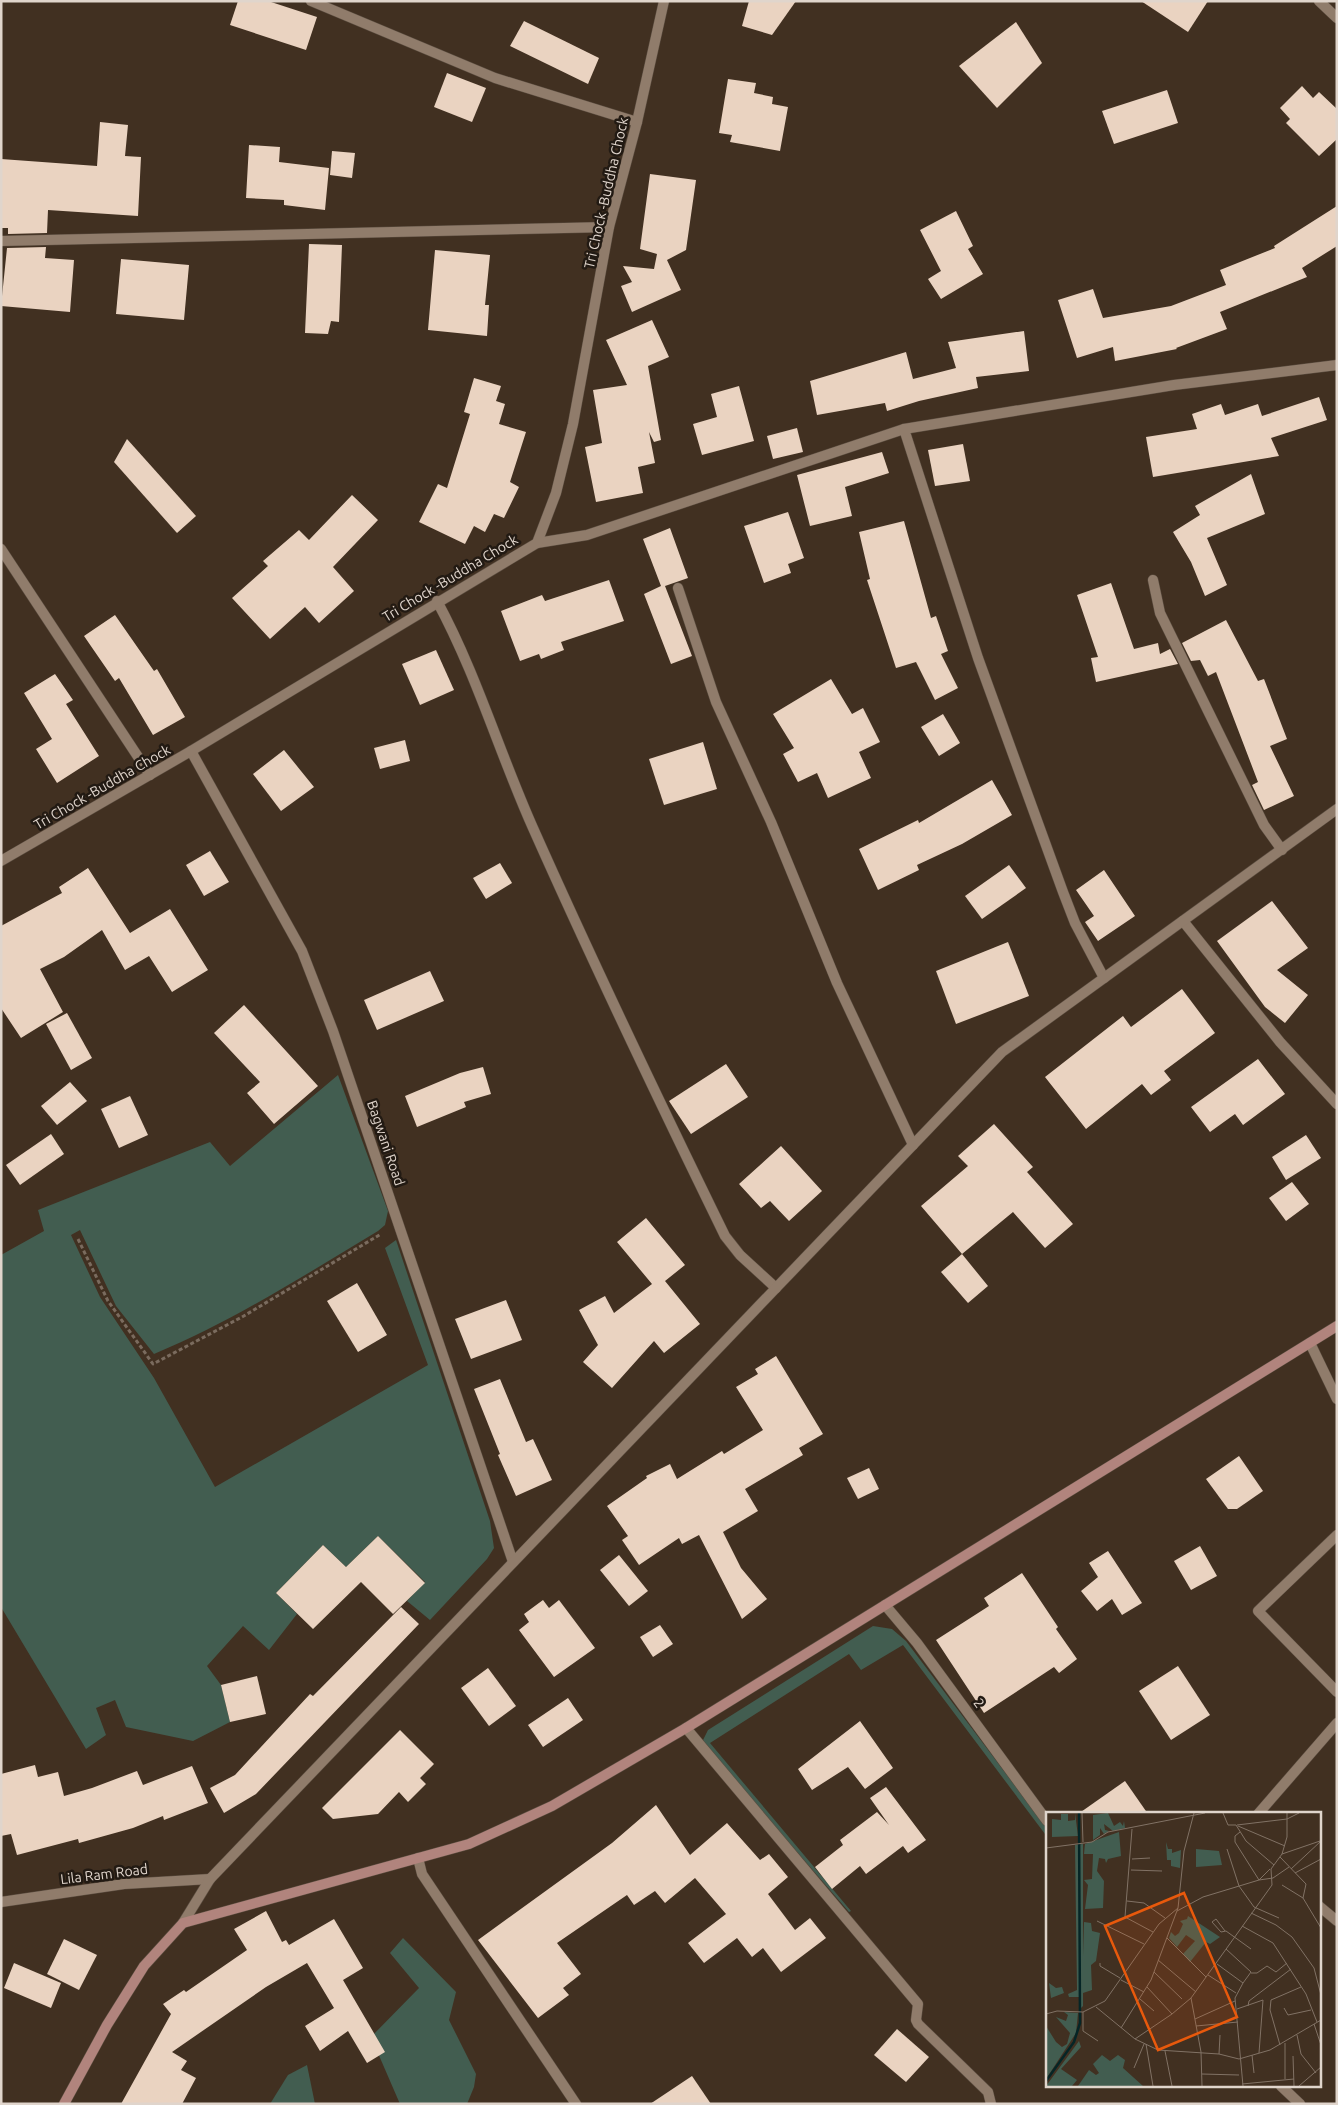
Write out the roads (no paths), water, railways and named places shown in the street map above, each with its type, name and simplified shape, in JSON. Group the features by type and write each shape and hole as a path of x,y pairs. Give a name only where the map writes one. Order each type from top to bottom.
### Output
{"main road":[{"path":"64,2104 107,2025 144,1966 183,1923 236,1906 468,1844 552,1806 686,1728 1337,1326"}],"street":[{"path":"310,1 495,78 637,122"},
{"name":"Tri Chock -Buddha Chock","path":"1,861 191,751 536,543 556,493 573,424 609,228 637,122 664,1"},
{"path":"1318,1 1337,18"},
{"path":"1,241 609,228"},
{"path":"536,543 587,535 904,429 1174,385 1337,365"},
{"path":"904,429 978,658 1059,883 1075,923 1104,978"},
{"path":"1,549 150,775"},
{"path":"1153,580 1160,613 1264,825 1282,850"},
{"path":"678,588 716,702 771,822 837,983 913,1145"},
{"path":"437,601 454,634 492,721 532,826 725,1236 740,1255 776,1288"},
{"name":"Bagwani Road","path":"191,751 302,951 333,1031 399,1222 513,1562"},
{"path":"183,1923 210,1879 1002,1052 1337,810"},
{"path":"1183,921 1280,1042 1337,1104"},
{"path":"1310,1343 1337,1399"},
{"path":"1337,1535 1258,1611 1337,1692"},
{"name":"2","path":"885,1605 917,1642 1046,1819"},
{"path":"1260,1812 1337,1723"},
{"path":"686,1728 918,2004 916,2020 918,2024 988,2092 991,2104"},
{"path":"418,1858 422,1874 576,2104"},
{"name":"Lila Ram Road","path":"1,1902 124,1884 210,1879"},
{"path":"1320,1907 1337,1920"},
{"path":"1283,2088 1300,2104"}]}
